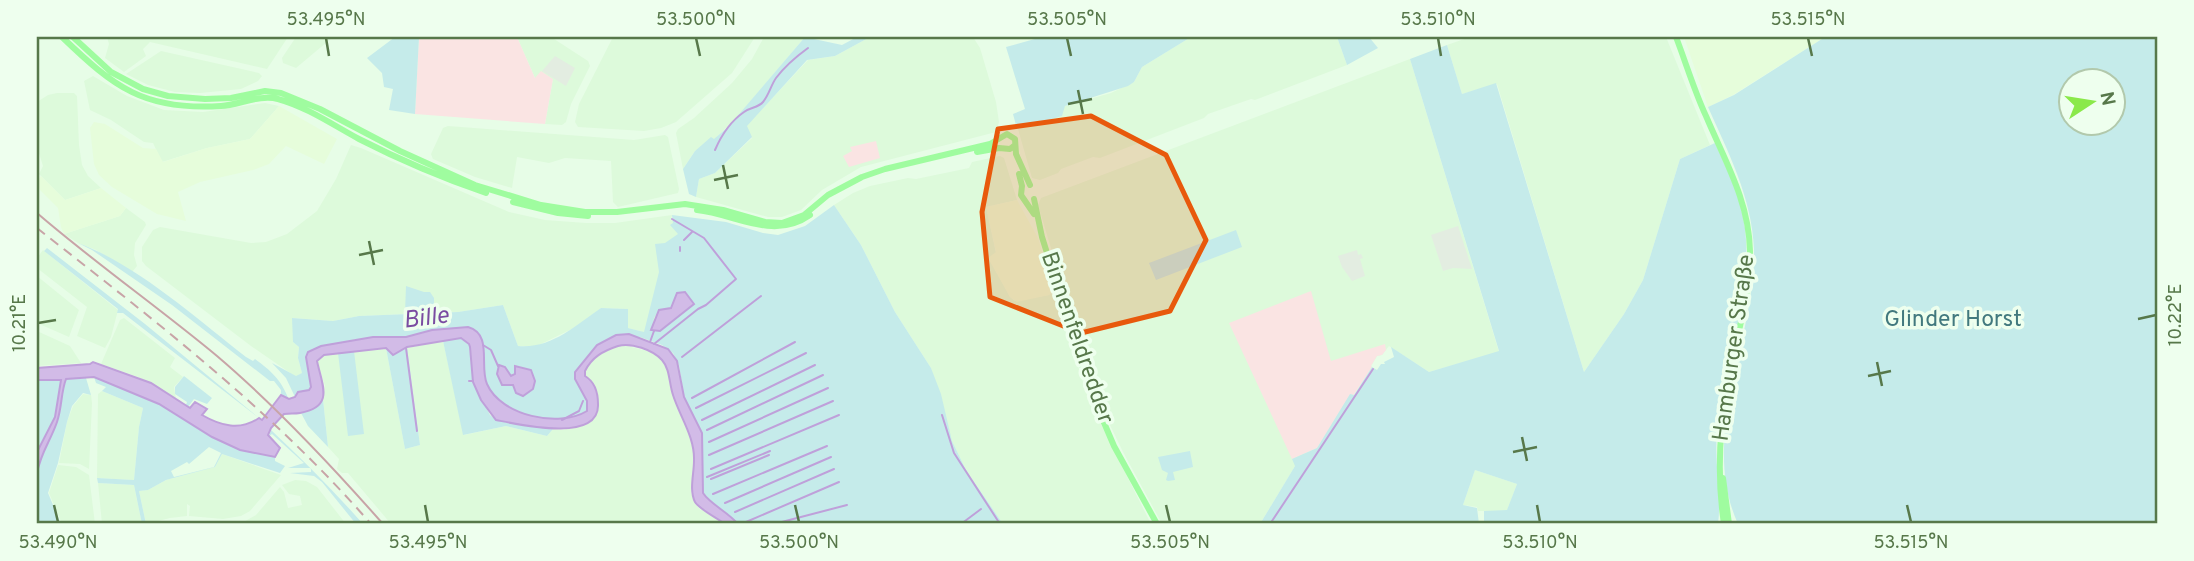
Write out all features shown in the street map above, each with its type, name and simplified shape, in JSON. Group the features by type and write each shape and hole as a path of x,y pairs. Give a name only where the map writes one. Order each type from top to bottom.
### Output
{"main road":[{"path":"62,37 102,74 124,90 140,96 171,103 214,106 269,98 308,108"},
{"path":"73,37 120,79 155,93 215,99 268,91 281,93 418,163 498,193 541,205 601,213 685,206 708,207 778,223 799,217 869,175 992,144 1004,135 1010,134 1015,139 1018,162 1030,185 1037,192 1034,199 1025,200 1021,195 1016,166 1000,139"},
{"name":"Hamburger Straße","path":"1676,37 1699,102 1738,188 1749,235 1750,263 1746,294 1724,408 1720,455 1719,486 1727,524"},
{"path":"869,175 1015,145"},
{"path":"1022,189 1030,185"},
{"name":"Binnenfeldredder","path":"1034,199 1039,225 1092,397 1114,446 1157,524"},
{"name":"Binnenfeldredder","path":"1025,200 1039,225"}],"highlighted area":[{"path":"1091,116 1166,155 1206,240 1170,311 1081,333 990,297 982,212 998,129"}],"shaded area":[{"path":"107,37 288,37 267,69 150,42 143,49 146,56 124,72 105,58 109,44"},
{"path":"296,37 333,37 296,68 283,63 282,58"},
{"path":"419,37 517,37 535,78 541,71 553,79 545,124 415,114"},
{"path":"517,37 551,37 588,61 590,66 571,104 566,122 562,125 545,124 553,79 535,78"},
{"path":"613,37 755,37 732,73 676,122 644,131 578,127 575,122 579,104"},
{"path":"764,37 805,37 738,116 714,140 695,151 683,169 676,133 678,129 732,83 752,59"},
{"path":"870,37 973,37 980,48 996,102 999,122 996,132 861,167 822,190 801,210 782,217 768,217 696,197 699,179 715,173 752,138 746,126 808,60 835,56"},
{"path":"1191,37 1337,37 1347,65 1255,100 1251,99 1208,114 1204,118 1100,158 1093,157 1040,180 1032,178 1018,129 1030,127 1065,106 1111,93 1134,82 1142,67"},
{"path":"1470,37 1666,37 1710,145 1680,159 1643,280 1624,314 1584,372 1497,84 1462,94 1447,45"},
{"path":"1684,37 1825,37 1733,95 1708,107"},
{"path":"161,51 259,73 262,76 258,81 241,89 200,93 175,92 148,85 126,74"},
{"path":"555,56 575,68 566,86 542,71"},
{"path":"1410,59 1499,352 1429,372 1389,346 1382,355 1377,356 1372,367 1295,466 1260,524 1162,524 1095,394 1038,205 1041,198"},
{"path":"93,76 127,96 164,110 203,112 265,103 279,106 250,139 207,148 162,162 153,143 144,142 111,120 90,110 84,81"},
{"path":"57,93 74,93 77,96 82,165 88,176 101,188 65,200 39,174 43,166 37,147 37,102"},
{"path":"279,106 337,139 324,164 286,146 269,164 200,182 178,192 186,221 157,214 112,187 99,175 94,164 90,128 94,122 105,124 143,148 156,149 163,162 207,148 250,139"},
{"path":"448,126 634,140 665,135 668,137 678,193 618,207 613,202 611,161 565,158 549,163 517,157 512,188 475,177 433,159 431,154 443,128"},
{"path":"876,141 880,158 849,167 843,156 852,151 850,147"},
{"path":"351,145 509,212 545,220 586,223 615,223 672,215 671,220 703,239 658,339 628,328 628,309 601,308 582,324 537,346 518,346 503,305 458,312 359,316 333,321 293,318 293,342 299,347 298,358 302,373 296,377 251,346 142,261 142,247 153,230 160,227 251,243 266,242 287,234 317,211 336,179"},
{"path":"1000,156 1004,158 1017,200 986,207 996,253 989,258 1010,297 1015,301 1049,295 1054,289 1088,398 1151,524 1003,524 966,470 952,441 931,368 895,312 861,245 834,205 870,186 969,168 972,162"},
{"path":"41,176 65,200 101,188 126,208 120,216 64,234 58,208 37,187"},
{"path":"1017,200 1038,238 1054,289 1049,295 1017,302 1010,297 988,258 996,252 986,207"},
{"path":"126,208 146,225 135,243 137,266 132,272 64,234 120,216"},
{"path":"1458,226 1472,269 1453,268 1443,271 1431,235"},
{"path":"43,250 118,310 111,337 105,348 77,336 87,307 37,268 37,258"},
{"path":"1357,250 1358,255 1361,254 1363,258 1360,259 1365,276 1352,281 1338,256"},
{"path":"37,276 79,310 69,337 37,323"},
{"path":"1311,291 1331,361 1385,344 1386,350 1377,356 1317,448 1292,459 1229,323"},
{"path":"685,292 694,304 660,331 651,330 659,310 671,308 677,293"},
{"path":"124,318 175,358 170,367 183,377 174,387 176,399 138,377 101,364 120,320"},
{"path":"468,327 476,331 483,343 485,377 494,395 517,411 547,418 575,416 587,411 587,401 575,379 575,372 597,345 616,335 629,334 668,349 677,361 684,397 702,433 703,493 738,524 725,524 695,502 692,487 694,452 673,395 667,368 653,353 629,345 603,352 591,362 585,376 597,392 595,416 586,424 572,428 538,427 496,420 481,400 473,382 470,347 461,338 407,347 393,355 386,348 324,355 317,361 323,386 322,400 311,410 284,414 271,428 268,435 280,448 275,457 240,450 212,437 159,404 94,377 66,379 57,422 37,473 37,452 55,417 61,380 37,380 37,368 93,362 151,383 190,408 195,402 207,409 202,415 209,419 238,426 259,418 262,420 281,395 289,399 295,397 298,392 309,390 311,387 306,357 308,352 321,346 373,337 406,337 432,330"},
{"path":"37,331 70,346 81,363 37,366"},
{"path":"443,341 464,435 506,426 547,436 553,429 563,430 589,422 585,371 597,354 623,345 652,352 666,365 674,398 692,440 694,462 691,493 695,504 725,524 391,524 348,473 337,469 339,459 328,447 323,399 325,386 317,361 324,355 386,348 405,449 420,445 407,348"},
{"path":"499,365 505,367 511,376 515,374 515,366 531,370 535,381 533,389 523,396 516,393 513,385 502,385 497,374"},
{"path":"102,391 143,408 134,480 97,478 98,394"},
{"path":"83,394 91,395 92,403 89,469 80,464 59,463 67,422 73,406"},
{"path":"222,454 281,475 250,511 241,516 223,519 189,516 190,506 187,504 187,516 146,524 139,491 148,490 166,480 215,467"},
{"path":"58,465 76,467 89,475 95,524 62,524 49,493"},
{"path":"1475,470 1517,484 1507,511 1478,511 1477,507 1463,505"},
{"path":"295,480 306,481 317,487 346,524 240,524 256,515 280,487 288,508 302,505 300,496 289,494 282,485"},
{"path":"98,483 134,485 142,524 102,524"}],"green space":[{"path":"395,37 419,37 415,114 389,110 393,89 384,87 382,73 367,58"},
{"path":"805,37 842,45 857,37 870,37 835,56 807,60 747,126 752,137 715,173 699,179 696,197 689,194 683,169 695,151 728,127"},
{"path":"1042,37 1191,37 1142,67 1134,82 1128,86 1065,106 1062,116 1017,129 1013,114 1025,109 1006,47"},
{"path":"1337,37 1369,37 1378,48 1347,65"},
{"name":"Glinder Horst","path":"1825,37 2157,37 2157,524 1738,524 1727,490 1724,456 1726,422 1747,318 1754,249 1744,194 1708,107 1734,95"},
{"path":"1447,45 1462,94 1496,83 1584,372 1624,314 1643,280 1680,159 1715,143 1740,206 1745,228 1746,254 1742,306 1717,434 1718,524 1484,524 1484,511 1507,510 1517,484 1475,470 1463,505 1477,508 1479,524 1260,524 1295,466 1292,459 1317,448 1350,394 1354,395 1372,367 1377,370 1381,364 1394,357 1391,347 1429,372 1499,351 1410,59"},
{"path":"834,205 861,245 895,312 931,368 941,394 952,441 966,470 1003,524 738,524 702,493 702,433 684,397 679,365 673,353 662,345 640,337 597,345 577,383 585,394 587,411 562,418 532,416 517,411 494,395 485,377 483,346 477,332 432,330 406,337 358,339 321,346 306,357 311,388 295,397 286,378 272,363 296,376 302,373 298,358 299,347 293,342 292,318 333,321 359,316 458,312 503,305 518,346 530,346 562,335 601,308 628,309 628,328 644,332 659,272 655,244 665,243 678,234 670,225 673,223 672,215 726,222 778,235 805,226","holes":["685,292 694,304 660,331 652,330 659,310 667,310 673,306 677,293","518,366 532,371 535,381 523,396 518,394 513,384 501,385 506,369 509,376 513,376"]},
{"path":"1236,230 1242,247 1156,280 1149,263"},
{"path":"78,243 100,252 144,278 246,357 253,361 255,359 275,376 289,400 281,395 281,390 274,381 270,381 172,305"},
{"path":"47,248 259,418 123,313 117,313 118,309 44,251"},
{"path":"406,286 430,292 434,298 434,306 428,309 415,308 412,313 405,313"},
{"path":"461,338 469,344 473,382 490,415 498,421 553,429 547,436 506,426 463,435 443,341"},
{"path":"407,347 420,445 405,449 386,348 391,354"},
{"path":"354,351 364,434 348,436 338,353"},
{"path":"184,376 212,398 207,404 194,399 188,407 187,402 175,394 175,387"},
{"path":"94,377 159,404 212,437 240,450 275,457 275,461 285,466 280,473 222,454 215,467 166,480 148,490 139,491 146,524 142,524 134,485 98,483 97,478 134,480 143,408 102,391 106,387 96,383","holes":["209,447 221,453 214,467 174,477 171,471 187,462 189,464"]},
{"path":"86,378 91,395 83,393 72,406 48,493 61,524 37,524 37,380"},
{"path":"323,399 328,447 308,426 301,413 317,407"},
{"path":"271,430 310,468 288,468 304,463 272,434 269,436"},
{"path":"1190,451 1193,467 1173,472 1175,480 1166,480 1168,473 1162,470 1158,457"},
{"path":"311,469 363,524 356,524 314,476 290,473 311,472"}],"waterway":[{"path":"715,150 731,124 746,110 763,102 774,81 808,48"},
{"path":"654,344 736,279 704,238 672,219"},
{"path":"684,240 692,232"},
{"path":"682,357 761,296"},
{"path":"650,342 654,331"},
{"path":"692,398 795,342"},
{"path":"483,345 491,350 498,366"},
{"path":"406,348 417,431"},
{"path":"696,408 806,353"},
{"path":"702,420 815,365"},
{"path":"1270,524 1373,369"},
{"path":"707,430 823,375"},
{"path":"709,442 828,388"},
{"path":"562,420 579,411 583,401"},
{"path":"709,455 833,401"},
{"path":"711,469 839,415"},
{"path":"942,415 954,453 1000,524"},
{"path":"713,494 827,446"},
{"path":"707,477 770,451"},
{"path":"711,479 769,455"},
{"path":"725,503 831,457"},
{"path":"735,512 834,469"},
{"path":"746,522 839,482"},
{"path":"774,524 847,505"},
{"path":"961,524 981,509"}],"tram line":[{"path":"37,213 239,375 303,437 383,524"}],"railway":[{"path":"37,228 168,332 253,405 294,443 371,524"}],"water label":[{"name":"Bille","path":"426,319"}]}
